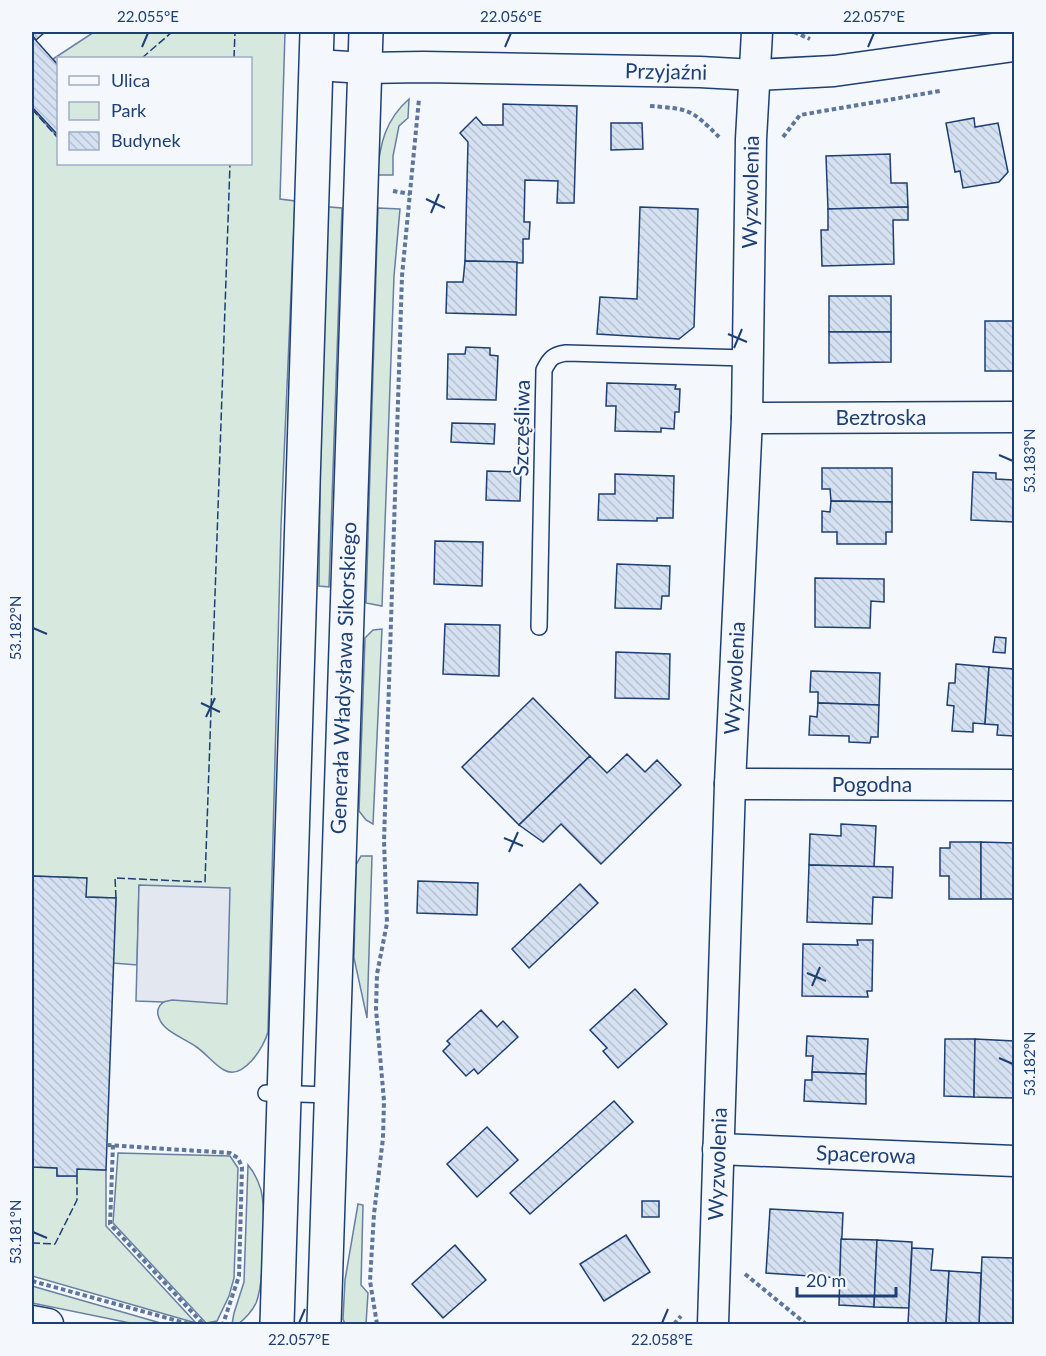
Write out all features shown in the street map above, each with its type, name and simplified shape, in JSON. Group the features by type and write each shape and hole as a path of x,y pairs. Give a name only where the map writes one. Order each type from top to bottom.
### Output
{"main road":[{"path":"278,1324 275,1093 317,32"},
{"name":"Generała Władysława Sikorskiego","path":"324,1324 366,32"}],"street":[{"name":"Wyzwolenia","path":"713,1324 730,784 747,418 751,139 757,32"},
{"name":"Przyjaźni","path":"316,65 365,68 423,67 755,75 834,71 1014,46"},
{"name":"Beztroska","path":"747,418 1014,417"},
{"name":"Pogodna","path":"730,784 1014,785"},
{"name":"Spacerowa","path":"718,1149 1014,1161"},
{"path":"32,1321 48,1324"}],"lane":[{"name":"Szczęśliwa","path":"539,627 544,370 548,361 554,355 566,353 747,358"},
{"path":"275,1093 331,1095"}],"path":[{"path":"377,1324 370,1281 374,1214 383,1138 384,1101 376,1009 377,974 387,923 384,841 402,276 423,67"},
{"path":"779,143 800,115 944,91"},
{"path":"419,99 429,98"},
{"path":"640,105 682,108 697,115 719,138"},
{"path":"107,1145 230,1153 238,1158 242,1167 239,1276 223,1324"},
{"path":"113,1145 110,1224 203,1324"},
{"path":"742,1272 806,1324"},
{"path":"32,1281 189,1324"},
{"path":"674,1324 684,1311"}],"green space":[{"path":"94,32 285,32 280,199 295,201 281,526 268,1032 252,1061 238,1071 231,1072 220,1068 199,1049 165,1027 159,1018 160,1006 172,1000 139,885 137,965 113,963 116,898 86,897 86,878 32,876 32,109 57,136 57,165 252,165 252,57 57,57 57,64 53,59"},
{"path":"409,99 408,118 399,126 393,156 393,175 377,175 385,133 394,115"},
{"path":"317,206 342,208 329,587 319,586"},
{"path":"378,208 400,209 394,276 382,606 366,603"},
{"path":"382,629 373,824 366,820 359,811 365,638 373,630"},
{"path":"361,856 372,856 367,1018 354,958 356,865"},
{"path":"118,1153 230,1156 238,1168 234,1278 229,1296 217,1321 206,1323 113,1223"},
{"path":"248,1165 259,1183 263,1200 261,1280 253,1309 238,1324 232,1324 244,1282"},
{"path":"32,1167 57,1168 57,1176 76,1176 77,1169 106,1170 106,1226 196,1323 32,1276"},
{"path":"358,1204 363,1205 361,1285 368,1293 366,1324 345,1324 343,1319 345,1280"},
{"path":"32,1286 164,1324 135,1324 32,1303"}],"shaded area":[{"path":"139,885 230,888 227,1004 172,1000 136,1001"}],"building":[{"path":"32,32 45,32 36,40"},
{"path":"32,36 57,64 57,134 32,107"},
{"path":"503,104 577,106 574,203 557,203 558,181 525,180 524,222 530,222 529,239 523,239 523,263 465,261 468,142 460,133 476,117 483,125 503,125"},
{"path":"974,118 975,127 998,123 1008,172 999,182 963,188 960,171 955,172 946,123"},
{"path":"611,123 642,123 643,149 611,150"},
{"path":"890,154 891,183 907,183 908,207 828,209 826,156"},
{"path":"640,207 698,209 694,327 679,339 597,334 600,297 637,299"},
{"path":"908,207 908,220 893,220 894,264 822,266 821,230 828,230 828,209"},
{"path":"465,261 517,262 516,315 446,313 447,282 463,282"},
{"path":"829,296 891,296 891,332 829,332"},
{"path":"985,321 1014,321 1014,371 985,371"},
{"path":"829,332 891,332 891,362 829,363"},
{"path":"466,347 490,348 490,355 498,356 496,400 447,399 448,354 465,354"},
{"path":"607,383 676,385 675,389 680,389 679,412 675,412 674,429 661,428 661,432 615,431 616,406 606,406"},
{"path":"452,423 495,424 494,444 451,442"},
{"path":"822,468 892,468 892,502 831,501 830,489 822,489"},
{"path":"487,471 521,472 520,501 486,500"},
{"path":"973,472 996,473 996,479 1014,480 1014,522 971,520"},
{"path":"615,474 674,476 673,518 657,518 657,521 598,520 599,494 615,494"},
{"path":"831,501 892,502 892,532 886,532 886,544 837,544 837,532 822,532 822,511 830,512"},
{"path":"435,541 483,542 482,586 434,584"},
{"path":"617,564 670,566 669,596 662,596 661,609 615,608"},
{"path":"815,578 884,579 884,602 871,601 870,628 815,627"},
{"path":"445,624 500,625 499,676 443,674"},
{"path":"995,637 1006,638 1005,653 993,652"},
{"path":"616,652 670,654 669,699 615,698"},
{"path":"956,664 989,667 985,724 973,723 973,732 952,731 954,706 947,705 949,683 955,683"},
{"path":"989,667 1014,669 1014,736 997,735 998,725 985,724"},
{"path":"811,671 880,673 879,705 818,703 818,692 810,692"},
{"path":"533,698 590,756 519,825 462,767"},
{"path":"818,703 879,705 878,737 871,737 870,743 849,742 849,736 809,735 810,716 817,717"},
{"path":"627,754 645,772 657,760 681,785 601,864 561,824 543,842 519,825 590,756 607,773"},
{"path":"841,824 876,826 874,867 809,865 810,834 841,836"},
{"path":"950,842 981,842 981,899 949,899 949,876 940,876 940,848 950,848"},
{"path":"981,842 1014,843 1014,899 981,899"},
{"path":"809,865 893,867 892,898 873,897 872,924 807,922"},
{"path":"32,876 87,878 86,897 116,898 106,1170 77,1169 77,1176 57,1176 57,1168 32,1167"},
{"path":"418,881 478,883 477,915 417,913"},
{"path":"580,884 598,903 529,968 512,949"},
{"path":"857,940 873,940 872,991 867,991 868,997 802,996 803,944 858,945"},
{"path":"635,989 667,1024 618,1068 603,1051 607,1048 590,1030"},
{"path":"481,1010 497,1027 503,1021 518,1037 478,1074 474,1069 466,1076 443,1051 450,1044 447,1041"},
{"path":"807,1036 868,1039 866,1074 812,1072 813,1056 806,1056"},
{"path":"945,1039 975,1039 974,1097 944,1096"},
{"path":"975,1039 1014,1041 1014,1098 974,1097"},
{"path":"812,1072 866,1074 866,1104 804,1101 805,1080 812,1080"},
{"path":"614,1101 633,1122 530,1214 510,1193"},
{"path":"487,1127 518,1160 477,1197 447,1164"},
{"path":"642,1201 659,1201 659,1217 642,1217"},
{"path":"770,1209 843,1213 840,1278 766,1273"},
{"path":"626,1235 650,1272 604,1301 580,1264"},
{"path":"841,1239 877,1240 874,1307 839,1305"},
{"path":"877,1240 912,1242 909,1308 874,1307"},
{"path":"455,1245 486,1280 443,1318 412,1284"},
{"path":"912,1248 933,1249 931,1270 949,1271 946,1324 908,1324"},
{"path":"982,1257 1014,1258 1013,1324 979,1324"},
{"path":"949,1271 981,1273 979,1324 946,1324"}],"fence":[{"path":"143,57 172,32"},
{"path":"234,57 235,32"},
{"path":"32,109 57,137"},
{"path":"116,898 115,878 205,882 230,165"},
{"path":"32,1243 55,1244 77,1200 77,1176"}]}
